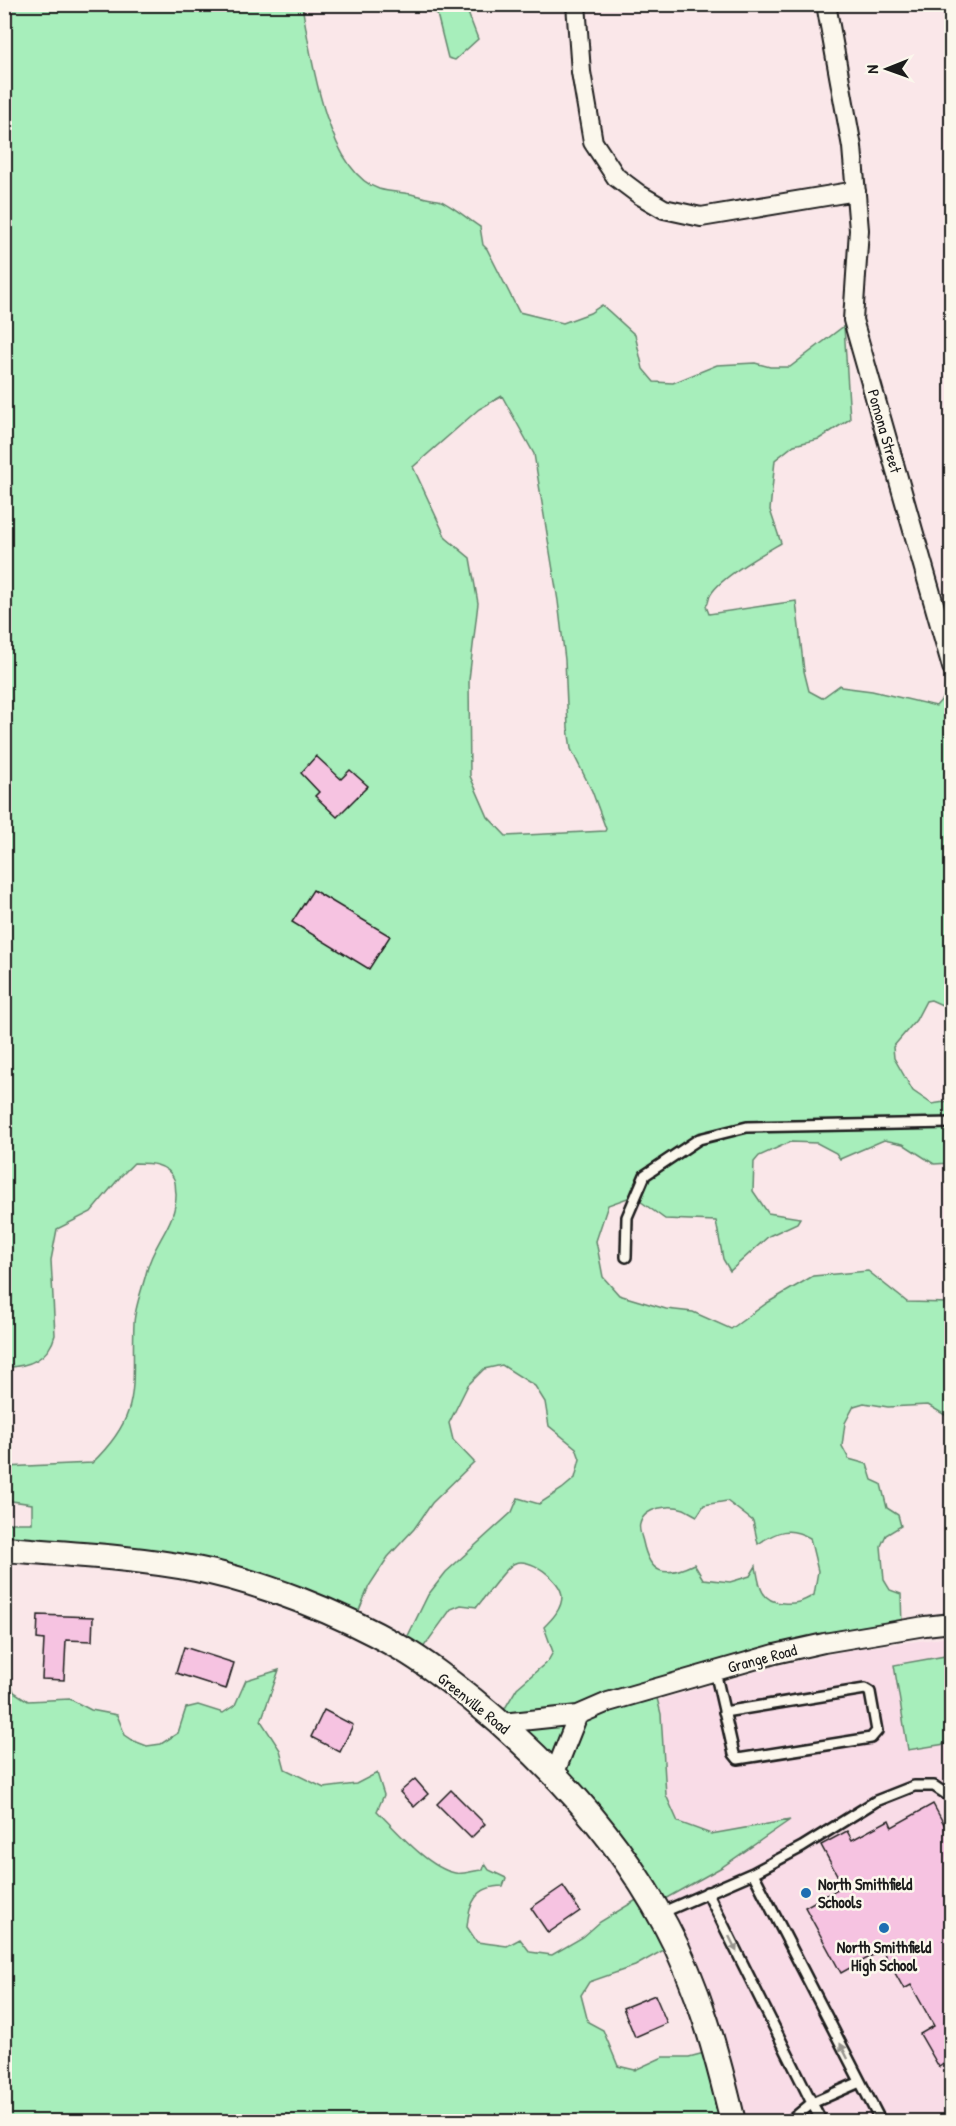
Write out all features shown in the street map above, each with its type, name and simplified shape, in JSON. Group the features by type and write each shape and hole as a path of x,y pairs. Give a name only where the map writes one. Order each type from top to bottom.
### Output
{"main road":[{"name":"Greenville Road","path":"4,1549 108,1557 196,1569 260,1586 336,1615 399,1647 447,1679 502,1724 554,1775 589,1812 633,1872 667,1927 699,2000 718,2060 733,2121"}],"street":[{"path":"576,4 581,72 592,142 616,177 640,195 664,209 701,217 856,191"},
{"name":"Pomona Street","path":"826,4 852,147 856,191 859,230 853,320 951,667"},
{"name":"Grange Road","path":"502,1724 578,1715 608,1702 824,1643 951,1623"},
{"path":"554,1775 578,1715"}],"lane":[{"path":"626,1257 627,1217 645,1175 699,1138 747,1127 951,1123"},
{"path":"715,1671 724,1713 734,1754 738,1759 871,1738 877,1731 870,1692 865,1689 724,1713"},
{"path":"659,1914 753,1873 802,1847 876,1801 914,1786 934,1786 951,1798"},
{"path":"753,1873 881,2121"},
{"path":"707,1892 822,2121"},
{"path":"789,2121 812,2103 860,2082"}],"shaded area":[{"name":"North Smithfield Schools","path":"951,1637 951,2121 745,2121 705,1982 677,1923 642,1863 589,1721 772,1667 854,1649"}],"green space":[{"path":"5,5 302,5 324,108 333,135 346,159 361,178 379,189 442,201 480,227 483,245 519,312 563,323 590,313 602,305 635,335 643,369 654,382 673,383 717,365 755,363 770,367 790,367 844,326 850,419 819,439 794,445 775,460 770,510 781,543 724,580 711,594 706,606 709,614 796,601 804,671 809,691 822,698 840,685 936,706 951,689 951,1009 931,1000 926,1001 916,1020 893,1047 894,1058 913,1091 932,1104 951,1101 951,1163 934,1164 903,1144 884,1140 840,1159 836,1153 817,1143 790,1142 759,1156 754,1162 753,1191 768,1213 800,1218 797,1223 769,1236 730,1271 723,1259 716,1221 665,1219 633,1196 608,1205 596,1241 603,1277 619,1295 666,1309 693,1312 731,1329 767,1303 813,1276 868,1271 907,1302 951,1303 951,1416 928,1405 888,1407 864,1403 854,1406 845,1423 842,1446 849,1459 867,1464 872,1480 881,1484 887,1508 898,1515 901,1526 886,1535 881,1546 884,1580 890,1590 901,1594 902,1627 655,1690 661,1714 666,1795 678,1822 711,1834 790,1820 722,1867 652,1906 671,1946 635,1966 589,1982 581,1995 588,2022 603,2030 618,2066 635,2070 663,2057 689,2057 712,2051 730,2121 5,2121 4,1683 12,1686 14,1692 28,1701 70,1699 91,1710 117,1715 125,1735 147,1746 161,1744 178,1733 186,1708 198,1705 223,1713 235,1705 246,1680 279,1670 261,1721 280,1750 285,1769 324,1788 356,1784 377,1773 384,1795 377,1811 423,1856 445,1870 455,1873 483,1870 485,1864 489,1870 506,1878 503,1886 486,1889 472,1903 467,1927 477,1942 507,1946 520,1939 530,1952 552,1955 643,1896 498,1720 517,1688 548,1661 553,1652 544,1627 558,1609 562,1596 550,1576 527,1563 513,1564 477,1607 461,1605 451,1609 420,1652 402,1648 428,1595 446,1572 512,1512 518,1498 539,1504 575,1478 580,1459 576,1448 549,1426 545,1402 535,1386 502,1365 484,1369 468,1385 449,1423 453,1440 474,1462 432,1503 414,1529 388,1557 369,1586 355,1620 263,1588 5,1549 5,1523 32,1523 32,1504 5,1500 5,1467 92,1463 109,1445 127,1414 133,1382 136,1310 150,1260 169,1223 175,1204 175,1181 167,1170 151,1164 134,1163 91,1212 57,1229 51,1260 55,1335 52,1343 43,1356 36,1360 5,1367","holes":["502,396 534,454 558,601 565,660 571,749 592,791 605,831 506,836 488,817 470,776 469,680 478,603 470,558 446,538 413,467 479,409","727,1501 753,1521 758,1544 777,1533 789,1531 810,1538 818,1571 814,1595 792,1603 775,1602 765,1596 762,1591 756,1566 750,1576 730,1582 703,1579 694,1564 667,1572 655,1567 646,1553 640,1531 642,1518 652,1510 665,1507 684,1509 697,1516 704,1505"]},
{"path":"427,5 465,5 478,39 455,60 448,58 437,14"},
{"path":"951,1655 951,1743 908,1750 894,1665"}],"building":[{"path":"316,756 341,779 350,770 368,786 337,817 315,796 319,792 301,773"},
{"path":"313,890 390,936 369,969 292,922"},
{"path":"38,1615 93,1617 92,1641 66,1640 64,1680 42,1679 44,1640 37,1639"},
{"path":"184,1647 234,1663 226,1689 176,1673"},
{"path":"324,1710 353,1725 340,1752 311,1737"},
{"path":"415,1779 428,1794 414,1807 400,1792"},
{"path":"451,1790 485,1824 471,1838 437,1804"},
{"name":"North Smithfield High School","path":"933,1804 951,1837 951,2059 939,2067 920,2034 934,2026 911,1985 904,1989 882,1950 841,1973 805,1907 843,1886 821,1845 847,1831 852,1840 889,1820 892,1827"},
{"path":"563,1886 580,1911 548,1933 531,1908"},
{"path":"655,1995 667,2023 635,2037 623,2008"}],"place":[{"name":"North Smithfield Schools","path":"806,1893"},
{"name":"North Smithfield High School","path":"884,1928"}]}
